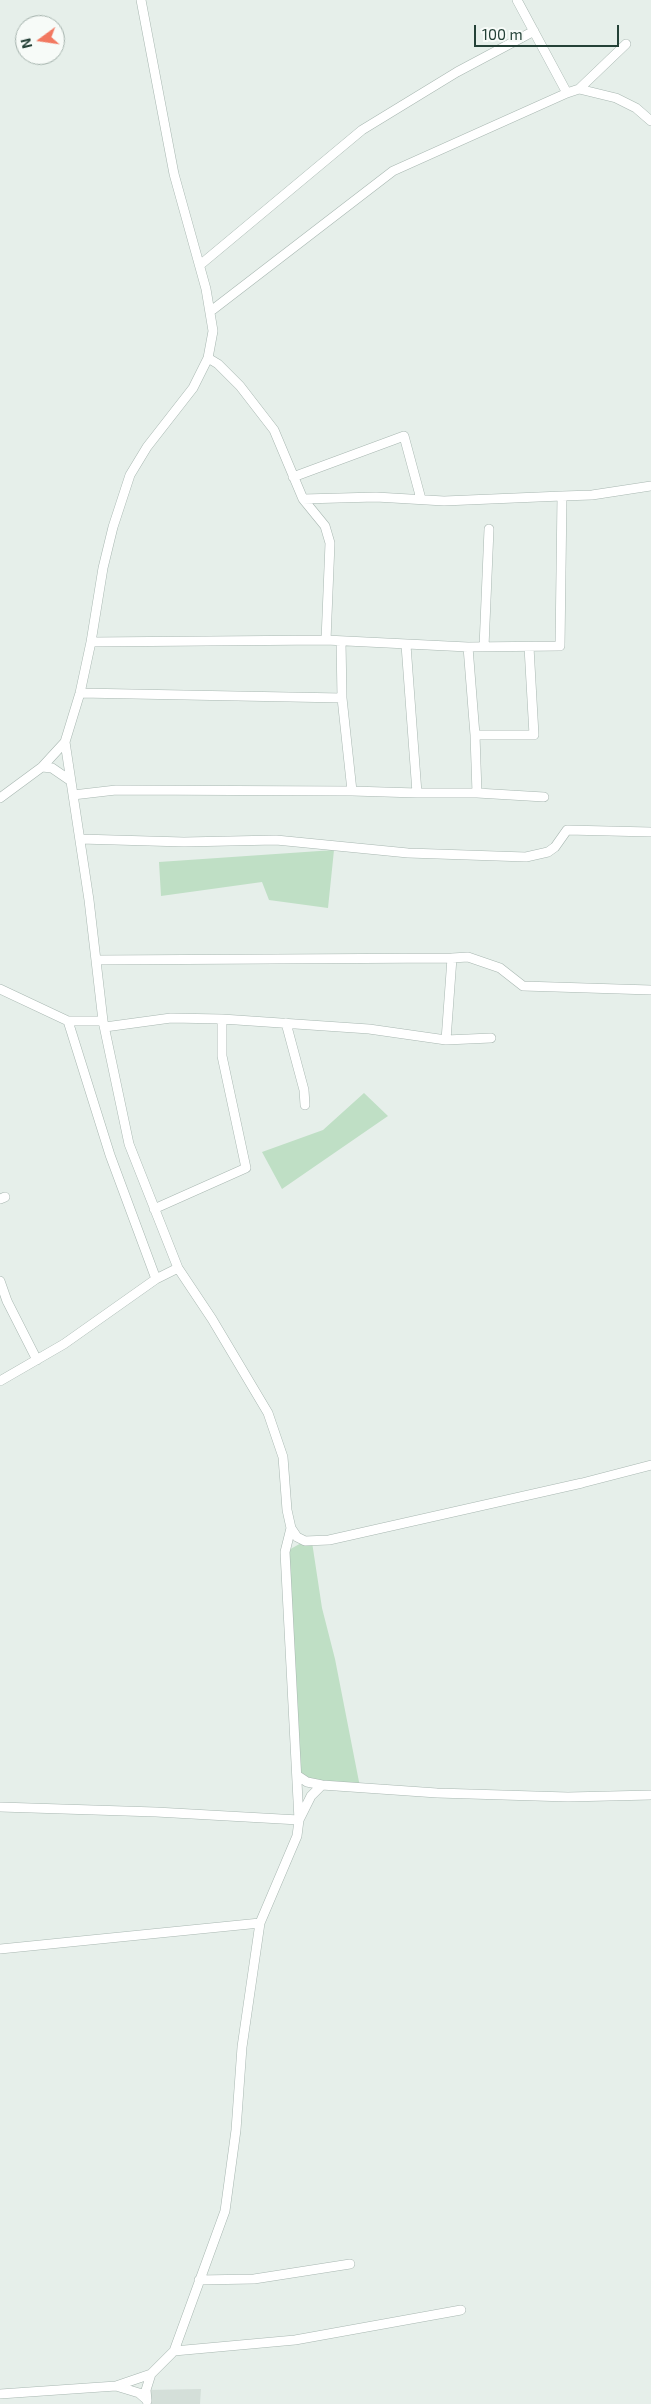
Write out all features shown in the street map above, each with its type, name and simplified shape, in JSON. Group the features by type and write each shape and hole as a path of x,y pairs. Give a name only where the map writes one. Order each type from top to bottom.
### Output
{"street":[{"path":"1,794 42,767 65,742 80,693 91,642 102,568 130,475 147,446 193,388 208,358 213,331 211,311 200,264 174,174 141,0"},
{"path":"517,0 567,93"},
{"path":"200,264 362,130 457,72 534,31"},
{"path":"211,311 393,170 579,89 626,44"},
{"path":"579,89 616,98 636,108 651,121"},
{"path":"208,358 218,364 235,381 263,414 282,446 303,499 325,526 330,543 326,640"},
{"path":"293,477 404,436 421,499"},
{"path":"303,499 376,497 421,499 592,495 651,486"},
{"path":"91,642 326,640 468,647 560,646 562,496"},
{"path":"484,647 489,529"},
{"path":"341,641 342,698 352,791"},
{"path":"406,645 417,793"},
{"path":"468,647 478,793"},
{"path":"475,735 534,735 529,647"},
{"path":"80,693 342,698"},
{"path":"65,742 74,794 104,1024 129,1144 178,1268 212,1319 268,1413 282,1457 287,1510 291,1528 297,1537 305,1542"},
{"path":"42,767 52,768 71,780"},
{"path":"74,794 116,790 352,791 544,796"},
{"path":"80,839 144,839 184,842 276,840 347,845 408,853 526,857 548,852 555,847 567,830 651,832"},
{"path":"96,960 375,956 468,957 500,968 523,986 651,990"},
{"path":"446,1040 452,958"},
{"path":"0,989 68,1021 104,1024 171,1018 222,1019 368,1029 446,1040 491,1038"},
{"path":"154,1209 246,1168 222,1056 222,1019"},
{"path":"68,1021 110,1155 156,1280"},
{"path":"286,1023 304,1090 305,1105"},
{"path":"0,1381 64,1344 156,1280 178,1268"},
{"path":"0,1281 7,1302 38,1360"},
{"path":"285,1552 305,1542 328,1540 582,1483 651,1465"},
{"path":"147,2402 146,2386 151,2374 174,2351 225,2211 234,2148 242,2047 260,1923 297,1836 299,1820 298,1776 285,1552 291,1528"},
{"path":"298,1776 307,1782 322,1785 437,1793 568,1797 651,1795"},
{"path":"299,1820 311,1796 322,1785"},
{"path":"0,1807 156,1812 299,1820"},
{"path":"0,1949 260,1923"},
{"path":"199,2280 254,2279 350,2264"},
{"path":"174,2351 295,2340 461,2310"},
{"path":"0,2394 116,2386 151,2374"},
{"path":"116,2386 139,2393 147,2402"}],"shaded area":[{"path":"201,2389 200,2404 148,2404 146,2390"}],"green space":[{"path":"334,850 328,908 269,900 262,882 161,896 159,862"},
{"path":"364,1093 388,1116 282,1189 262,1152 323,1130"},
{"path":"305,1541 312,1542 322,1608 335,1659 360,1787 322,1785 298,1776 285,1552"}]}
